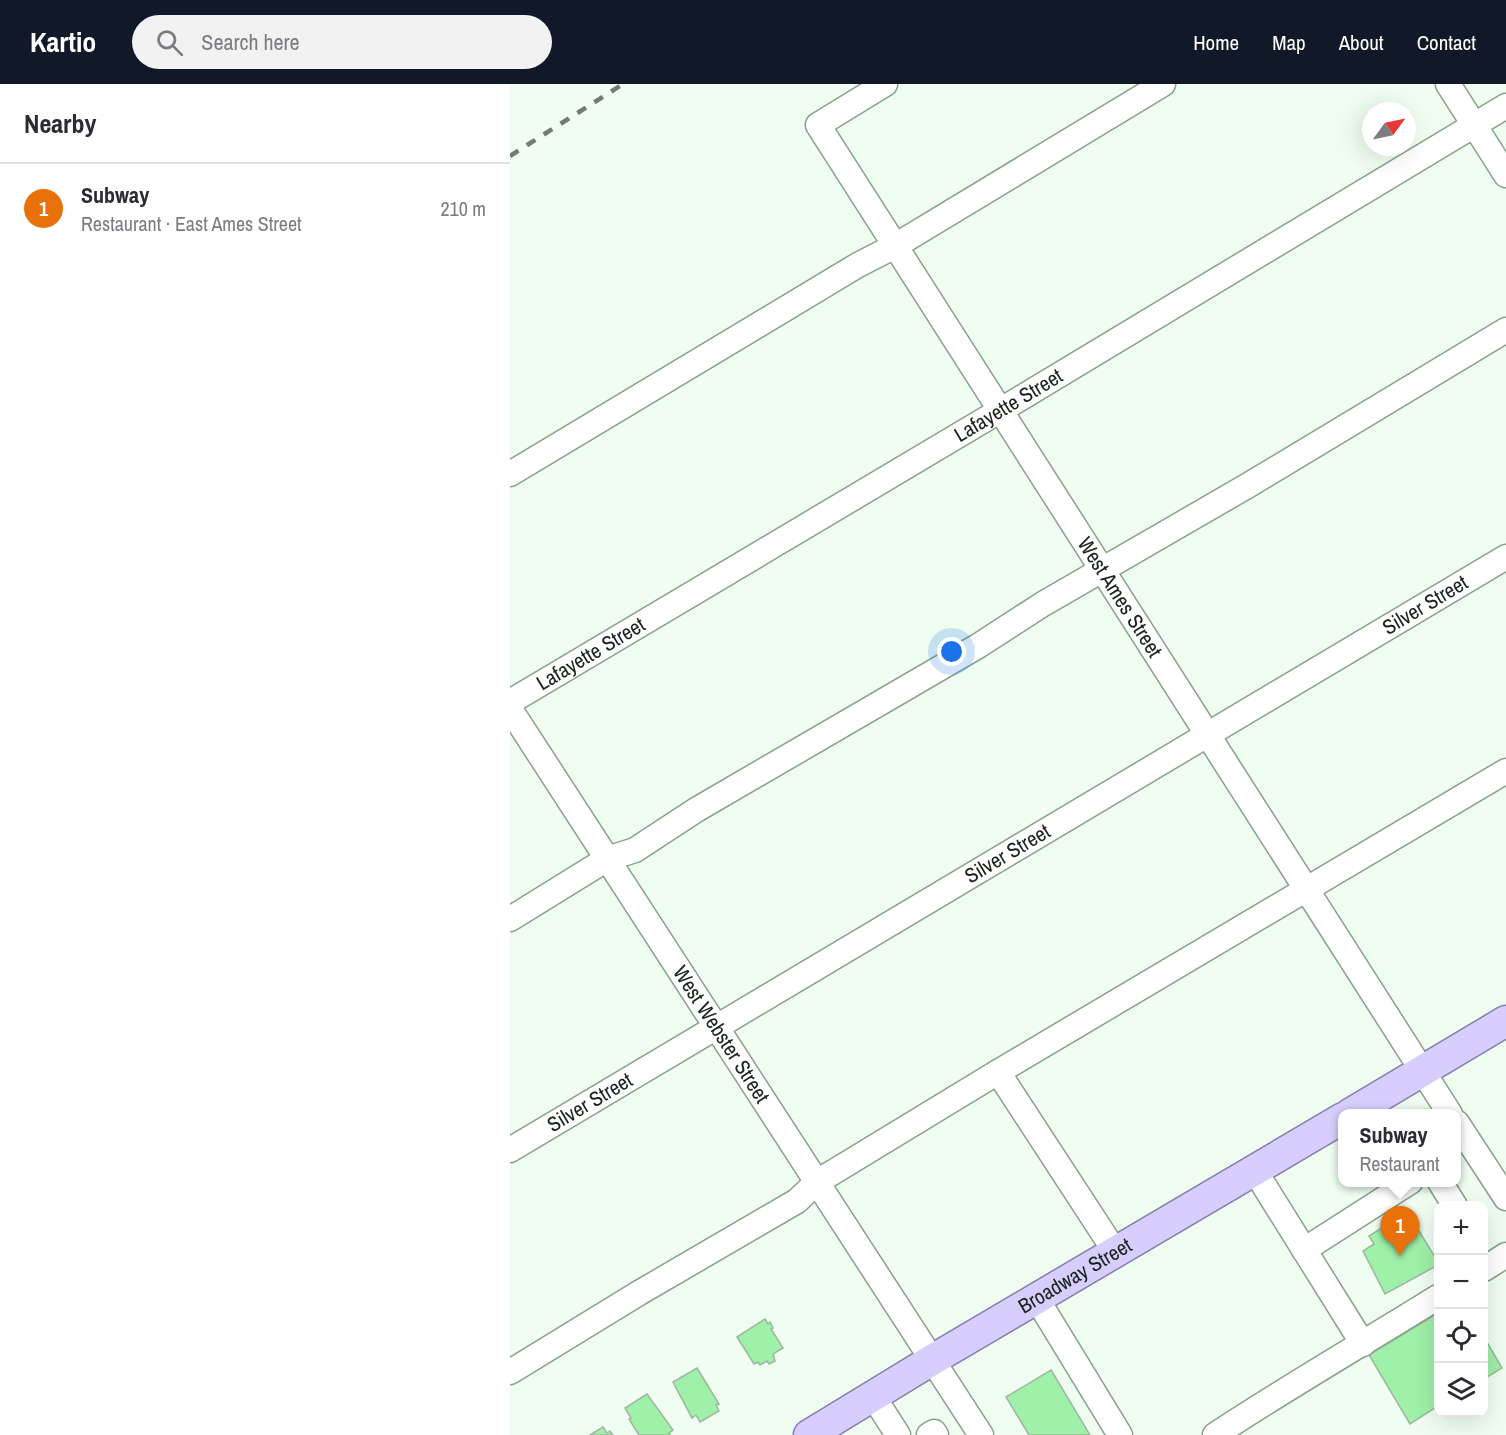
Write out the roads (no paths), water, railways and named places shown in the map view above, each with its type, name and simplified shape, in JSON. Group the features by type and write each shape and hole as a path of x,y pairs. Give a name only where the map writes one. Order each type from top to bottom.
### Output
{"main road":[{"path":"1357,1109 1506,1022"},
{"name":"Broadway Street","path":"809,1435 1338,1121"}],"street":[{"name":"West Ames Street","path":"885,84 818,125 1447,1109"},
{"path":"510,474 858,265 895,246 1162,84"},
{"path":"1448,84 1506,175"},
{"name":"Lafayette Street","path":"510,702 1506,106"},
{"path":"510,919 607,859 635,850 696,810 978,646 1042,604 1247,486 1506,330"},
{"name":"Silver Street","path":"510,1150 1506,557"},
{"name":"West Webster Street","path":"510,709 981,1435"},
{"path":"510,1372 649,1287 797,1201 817,1182 998,1072 1506,771"},
{"path":"998,1072 1116,1253"},
{"path":"1461,1130 1506,1198"},
{"path":"1255,1171 1363,1344"},
{"path":"1304,1250 1402,1187"},
{"path":"1443,1187 1452,1201"},
{"path":"1036,1299 1120,1435"},
{"path":"1215,1435 1298,1381 1434,1300"},
{"path":"873,1396 898,1435"},
{"path":"929,1435 934,1432 936,1435"}],"railway":[{"path":"510,156 623,84"}],"place":[{"name":"Subway","path":"1400,1256"}]}
